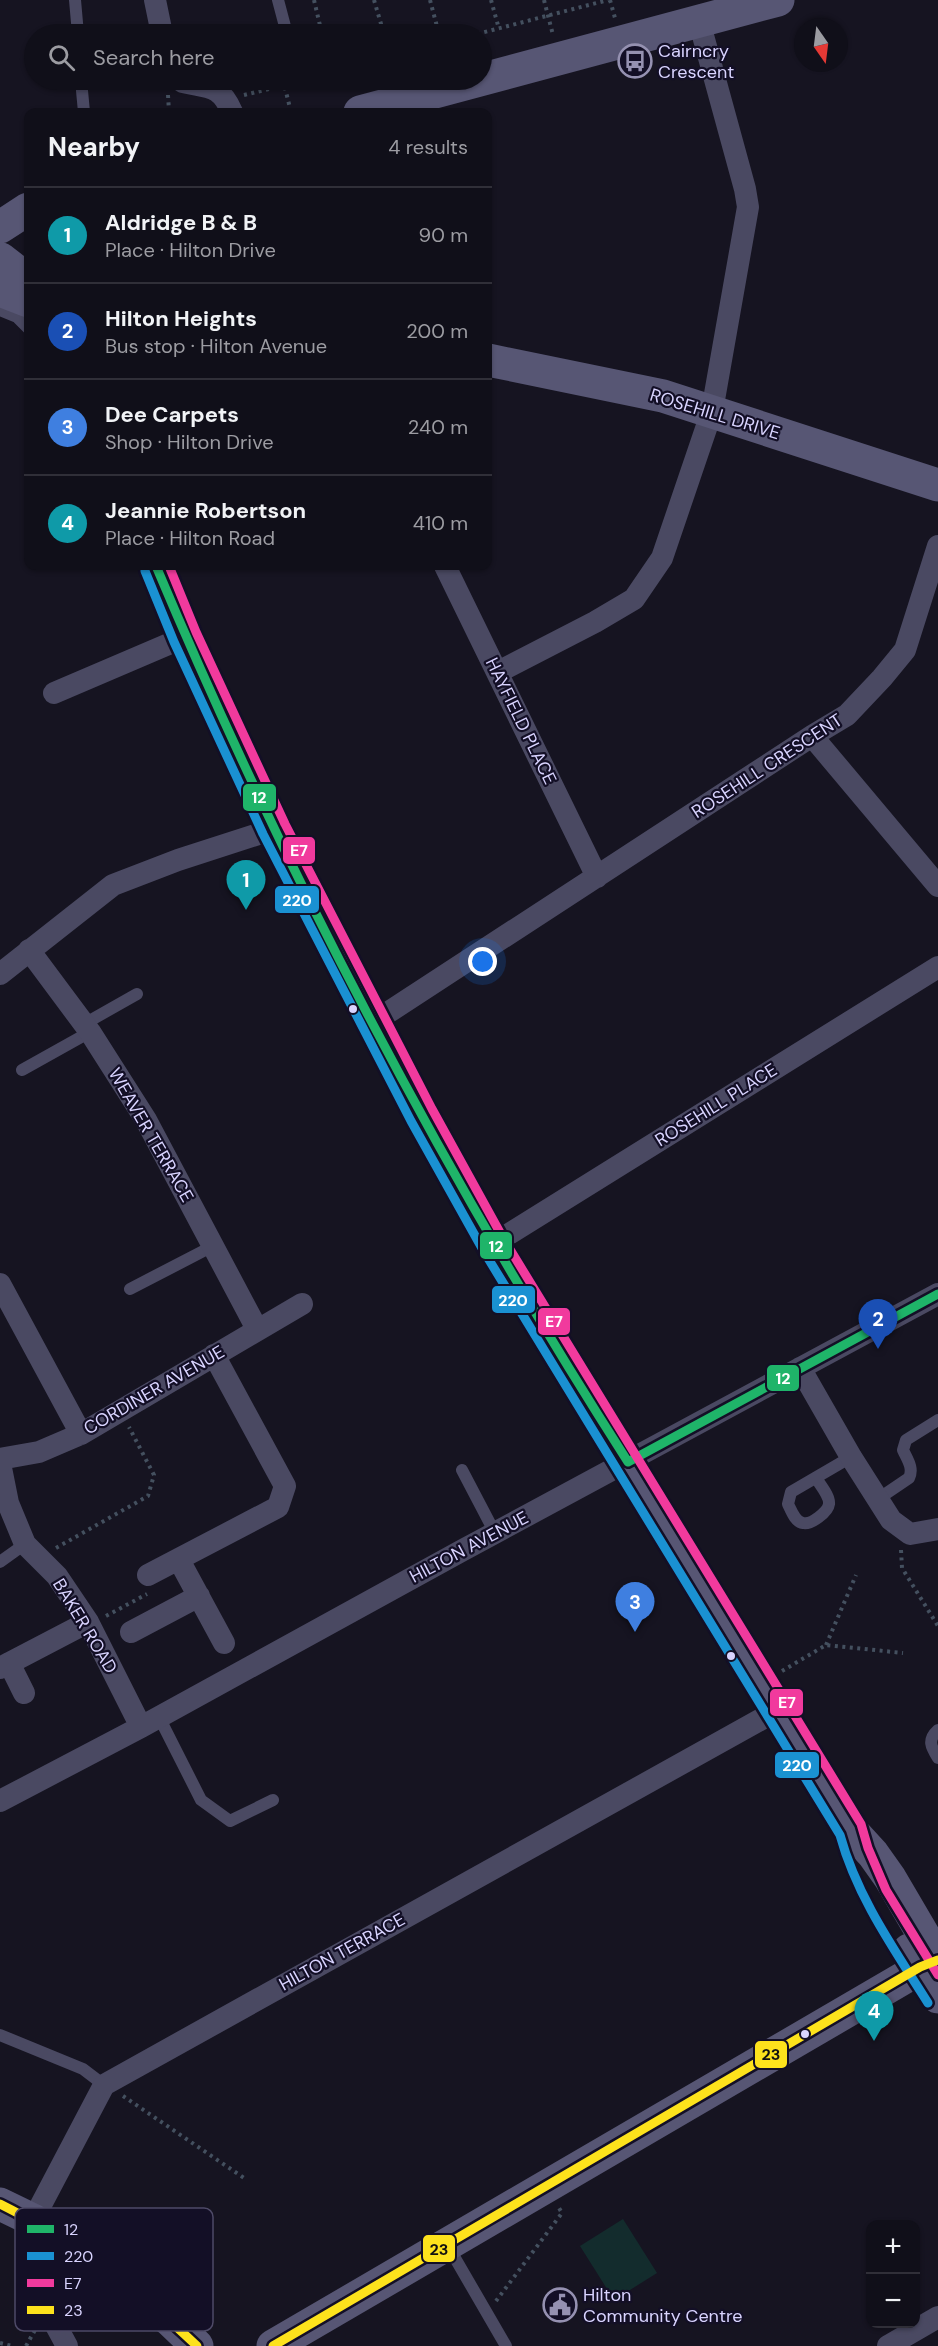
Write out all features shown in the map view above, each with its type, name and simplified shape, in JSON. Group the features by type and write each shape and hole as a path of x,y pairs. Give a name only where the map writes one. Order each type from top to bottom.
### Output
{"street":[{"path":"155,0 160,24"},
{"path":"492,76 778,0"},
{"path":"498,672 595,622 634,598 662,558 712,411 748,207 699,21"},
{"path":"216,90 229,106"},
{"path":"375,108 441,90"},
{"path":"12,268 24,224"},
{"name":"ROSEHILL DRIVE","path":"492,361 663,396 938,485"},
{"name":"ROSEHILL CRESCENT","path":"372,1023 812,736 847,716 905,650 938,546"},
{"path":"158,570 185,637 273,829 372,1023 493,1244 851,1830 873,1854 890,1878 933,1961 938,1997"},
{"name":"HAYFIELD PLACE","path":"448,570 597,877"},
{"path":"54,693 185,637"},
{"path":"812,736 938,886"},
{"path":"0,974 113,885 178,860 273,829"},
{"name":"WEAVER TERRACE","path":"29,950 87,1028 146,1120 257,1329"},
{"name":"ROSEHILL PLACE","path":"493,1244 938,967"},
{"path":"0,1284 81,1434"},
{"name":"HILTON AVENUE","path":"0,1801 150,1722 938,1294"},
{"name":"CORDINER AVENUE","path":"0,1461 39,1452 81,1434 302,1304"},
{"path":"214,1355 285,1486 278,1507 163,1568 199,1596 224,1643"},
{"path":"800,1368 850,1457 891,1520 910,1534 938,1529"},
{"name":"BAKER ROAD","path":"0,1461 8,1503 32,1551 57,1576 150,1722"},
{"path":"130,1632 199,1596"},
{"path":"24,1694 4,1666 89,1624"},
{"name":"HILTON TERRACE","path":"104,2085 776,1710"},
{"path":"273,2346 933,1961"},
{"path":"39,2208 104,2085"},
{"path":"0,2204 15,2211"},
{"path":"888,2346 938,2317"},
{"path":"59,2331 67,2346"},
{"path":"181,2331 197,2346"}],"lane":[{"path":"75,0 77,24"},
{"path":"278,0 284,24"},
{"path":"82,90 84,108"},
{"path":"0,310 17,317 24,324"},
{"path":"22,1070 136,994"},
{"path":"130,1289 213,1246"},
{"path":"878,1499 909,1478 912,1468 903,1450 906,1440 938,1420"},
{"path":"816,1478 850,1457"},
{"path":"462,1470 495,1533"},
{"path":"0,1562 32,1551"},
{"path":"150,1722 201,1800 230,1821 273,1800"},
{"path":"938,1730 931,1736 930,1743 938,1758"},
{"path":"0,2035 83,2069 104,2085"},
{"path":"447,2245 506,2346"}],"path":[{"path":"314,0 320,24"},
{"path":"374,0 381,24"},
{"path":"430,0 436,24"},
{"path":"491,0 499,29"},
{"path":"544,0 560,58"},
{"path":"492,31 608,0"},
{"path":"229,106 271,90"},
{"path":"285,90 290,108"},
{"path":"32,1551 148,1496 154,1475 120,1411"},
{"path":"910,1534 901,1547 902,1568 938,1626"},
{"path":"89,1624 151,1592 163,1568"},
{"path":"782,1671 826,1645 856,1575"},
{"path":"826,1645 903,1653"},
{"path":"104,2085 133,2102 244,2178"},
{"path":"486,2313 562,2213 548,2186"},
{"path":"0,2343 12,2346"}],"green space":[{"path":"623,2219 657,2273 614,2300 580,2246"}],"transit line":[{"name":"12","path":"158,570 259,797 373,1024 496,1246 628,1462"},
{"name":"E7","path":"171,570 196,632 285,824 432,1109 503,1238 861,1824 868,1848 886,1890 938,1975"},
{"name":"220","path":"145,571 174,642 263,834 411,1121 483,1250 840,1835 847,1858 866,1901 928,2003"},
{"name":"12","path":"628,1462 938,1294"},
{"name":"23","path":"273,2346 920,1967 938,1960"},
{"name":"23","path":"0,2204 15,2212"},
{"name":"23","path":"181,2331 197,2346"}],"place":[{"name":"Cairncry Crescent","path":"635,61"},
{"name":"Aldridge B & B","path":"246,910"},
{"name":"Hilton Heights","path":"878,1349"},
{"name":"Dee Carpets","path":"635,1632"},
{"name":"Jeannie Robertson","path":"874,2041"},
{"name":"Hilton Community Centre","path":"560,2305"}]}
